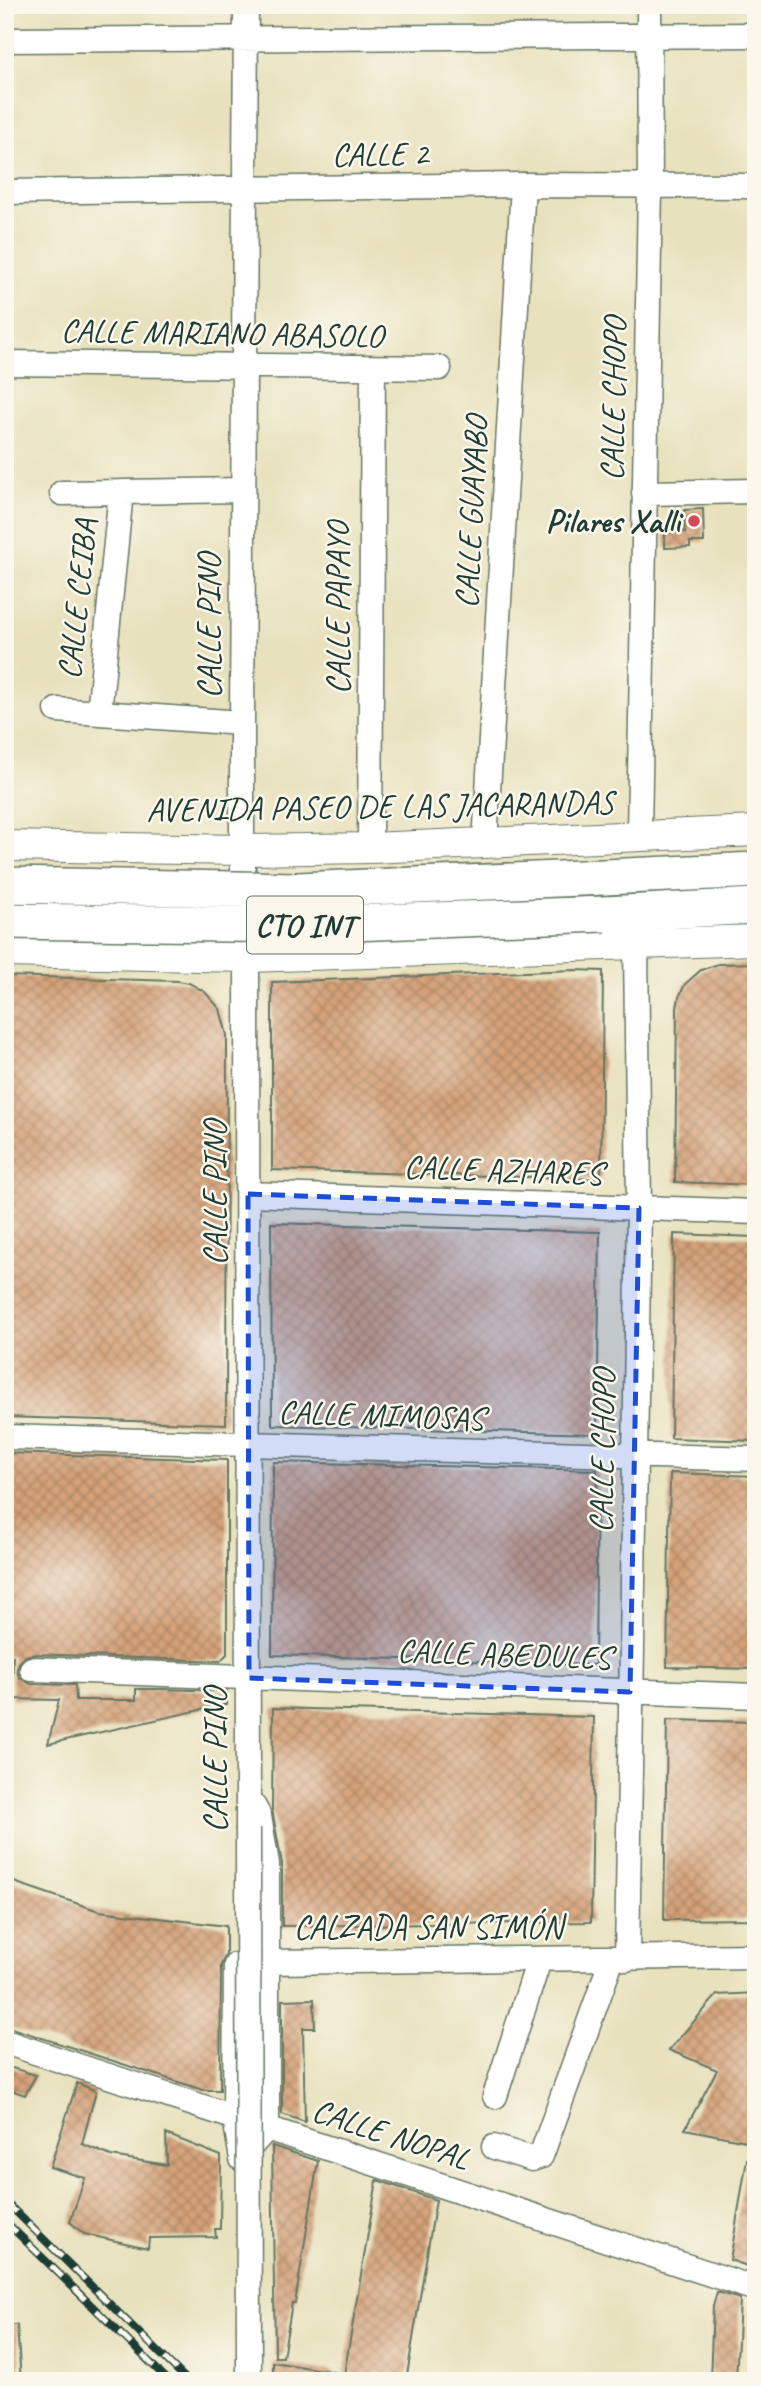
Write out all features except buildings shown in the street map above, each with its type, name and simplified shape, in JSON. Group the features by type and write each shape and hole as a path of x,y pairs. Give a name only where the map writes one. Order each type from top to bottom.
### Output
{"highway":[{"name":"CTO INT","path":"5,885 297,890 756,870"},
{"name":"CTO INT","path":"5,921 295,925 756,906"}],"main road":[{"name":"AVENIDA PASEO DE LAS JACARANDAS","path":"5,846 242,850 370,848 756,831"},
{"path":"485,843 476,898 478,916 485,937 498,949"},
{"path":"99,848 119,873 127,902 120,931 100,954"},
{"name":"CTO INT","path":"5,952 248,957 756,940"}],"street":[{"name":"CALLE PINO","path":"246,5 242,850 248,957 249,2381"},
{"name":"CALLE CHOPO","path":"639,836 650,186 649,5"},
{"path":"5,40 756,35"},
{"name":"CALLE 2","path":"5,192 523,185 756,186"},
{"name":"CALLE GUAYABO","path":"485,843 523,185"},
{"name":"CALLE MARIANO ABASOLO","path":"5,363 439,369"},
{"name":"CALLE PAPAYO","path":"370,848 373,369"},
{"path":"62,493 243,490"},
{"path":"644,493 756,491"},
{"name":"CALLE CEIBA","path":"99,713 121,492"},
{"path":"57,710 242,723"},
{"name":"CALLE CHOPO","path":"494,2147 532,2159 541,2156 620,1959 636,1455 639,1208 636,944"},
{"name":"CALLE AZHARES","path":"248,1194 756,1212"},
{"name":"CALLE MIMOSAS","path":"5,1437 756,1459"},
{"name":"CALLE ABEDULES","path":"32,1669 756,1696"},
{"path":"241,2381 243,2156 234,2118 238,1814 250,1801 260,1816 267,1864 268,1962"},
{"name":"CALZADA SAN SIMÓN","path":"267,2128 268,1962 756,1956"},
{"path":"495,2096 539,1960"},
{"name":"CALLE NOPAL","path":"5,2042 756,2289"},
{"path":"243,2156 267,2128"}],"highlighted area":[{"path":"248,1194 639,1208 630,1692 249,1678"}],"railway":[{"path":"5,2201 188,2381"},
{"path":"5,2221 169,2381"}],"place":[{"name":"Pilares Xalli","path":"694,521"}]}
